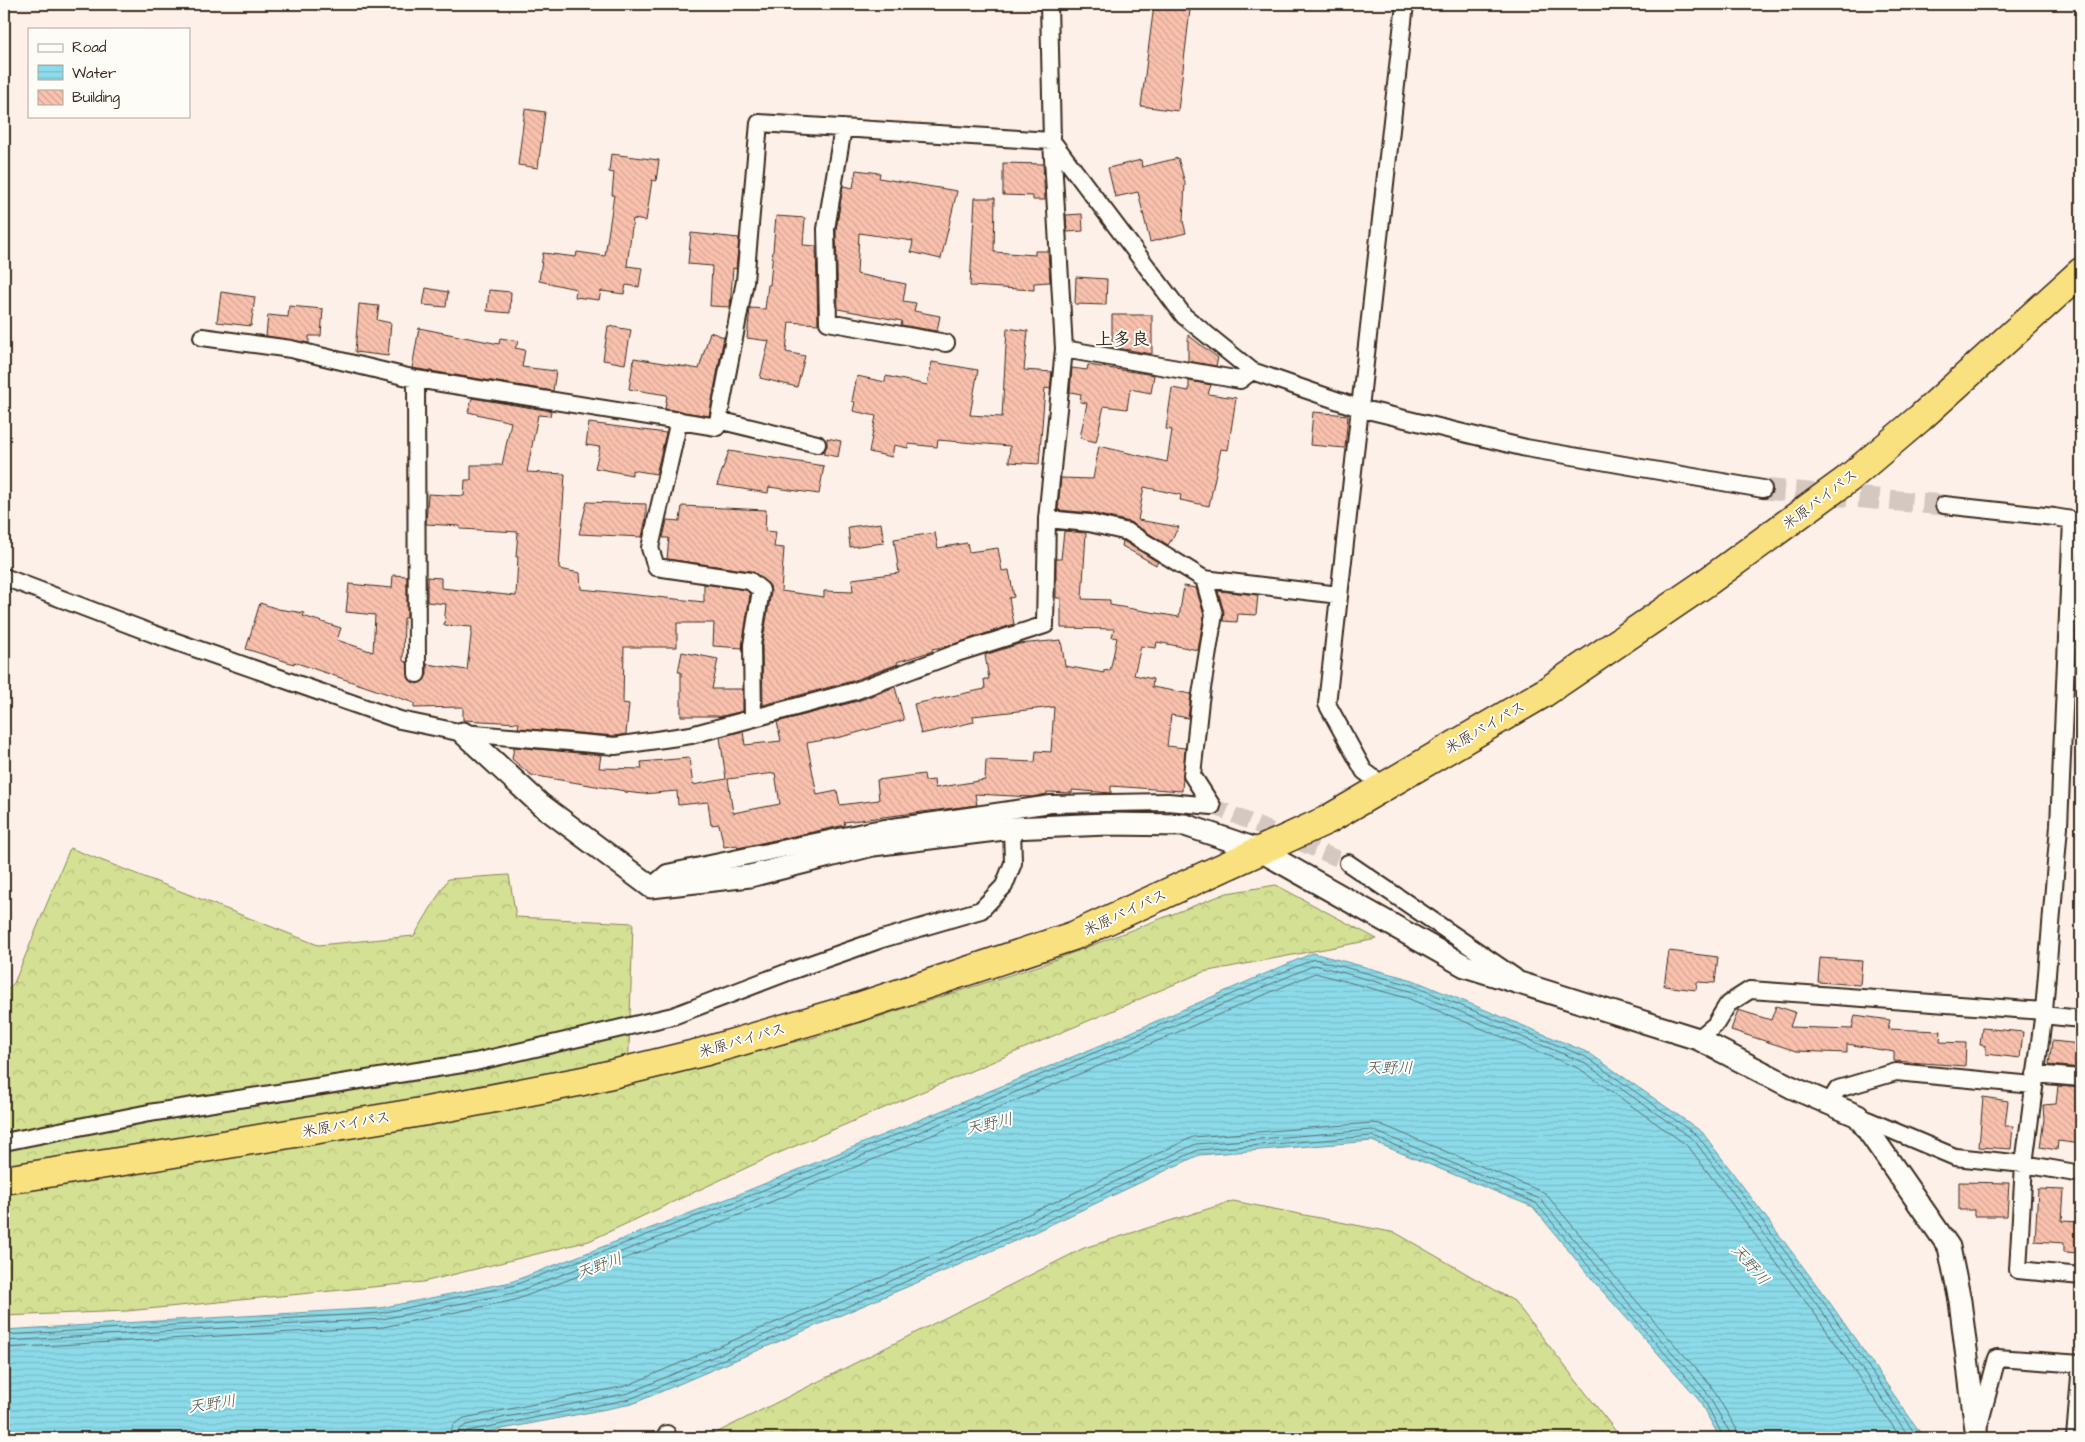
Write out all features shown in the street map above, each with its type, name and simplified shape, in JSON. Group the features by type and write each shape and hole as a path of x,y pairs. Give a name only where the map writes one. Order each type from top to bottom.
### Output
{"highway":[{"name":"米原バイパス","path":"4,1180 398,1116 583,1081 703,1052 856,1008 1073,936 1327,820 1544,693 1707,582 1841,484 1920,418 2081,272"}],"street":[{"path":"4,577 164,638 400,720 463,733 615,746 691,735 855,691 957,653 1045,625 1047,519 1064,350 1052,141 1049,4"},
{"path":"1384,786 1364,771 1327,704 1405,4"},
{"path":"202,338 291,349 416,379 717,427 745,280 759,123 1052,141 1184,316 1252,372 1359,408 1526,448 1763,489"},
{"path":"843,128 826,229 828,322 946,344"},
{"path":"1064,350 1240,380 1252,372"},
{"path":"416,379 416,674"},
{"path":"679,420 650,548 656,567 750,581 761,590 752,645 753,718"},
{"path":"718,420 817,444"},
{"path":"1944,505 2054,516 2072,520 2059,826 2044,1013 2024,1164 2018,1270 2081,1276"},
{"path":"1047,519 1090,523 1128,532 1204,579 1339,595"},
{"path":"651,887 666,873 872,830 1051,804 1168,802 1212,806 1192,775 1200,701 1214,614 1204,579"},
{"path":"463,733 540,804 651,887 750,876 873,845 1012,828 1107,824 1185,825 1259,850 1464,966 1698,1039 1828,1103 1955,1157 2024,1164 2081,1174"},
{"path":"4,1142 149,1113 475,1062 673,1016 796,969 882,939 981,910 1004,886 1013,863 1012,828"},
{"path":"1348,862 1527,985"},
{"path":"1698,1039 1715,1025 1728,1004 1750,990 2044,1013 2081,1019"},
{"path":"1828,1103 1838,1089 1896,1072 2034,1080 2081,1078"},
{"path":"1858,1116 1949,1247 1960,1301 1977,1436"},
{"path":"1977,1436 1997,1358 2081,1364 2075,1438"}],"green space":[{"path":"70,848 318,945 414,936 448,879 509,875 516,917 633,923 628,1079 812,1038 1041,965 1227,893 1276,885 1377,939 1203,972 774,1155 589,1241 423,1282 127,1311 4,1316 4,993 14,983"},
{"path":"1233,1201 1396,1233 1514,1301 1621,1438 706,1438 1084,1248"}],"water":[{"name":"天野川","path":"1313,953 1413,980 1589,1053 1702,1132 1830,1303 1924,1438 1720,1438 1697,1397 1596,1284 1533,1207 1372,1141 1199,1155 1024,1237 632,1404 456,1438 4,1438 4,1330 380,1308 511,1282 737,1195 1106,1043"}],"building":[{"path":"1154,5 1190,10 1178,111 1141,106"},
{"path":"525,109 545,112 538,168 518,165"},
{"path":"611,154 659,160 656,181 652,180 646,221 633,219 627,266 642,268 639,287 626,285 624,294 601,291 599,300 575,297 576,289 539,281 543,253 576,257 577,252 605,256 614,195 612,195 614,173 609,172"},
{"path":"1178,158 1185,183 1183,221 1186,233 1150,242 1138,192 1115,197 1108,168 1141,160 1142,167"},
{"path":"1003,163 1043,164 1045,200 1033,200 1033,196 1003,195"},
{"path":"856,170 880,173 879,178 957,191 941,259 911,252 913,241 859,233 857,274 906,284 903,301 916,303 914,311 940,316 937,331 901,325 902,321 838,309 836,230 843,186 853,188"},
{"path":"975,198 995,198 994,252 1035,255 1035,251 1048,251 1050,282 1034,283 1034,290 970,286"},
{"path":"1082,214 1083,231 1067,232 1066,215"},
{"path":"776,216 805,218 803,245 816,246 818,324 789,322 786,352 805,356 797,387 760,378 769,341 747,338 750,308 765,309 768,285 770,285"},
{"path":"691,233 739,238 736,269 733,268 730,307 710,306 712,266 688,264"},
{"path":"1076,277 1107,279 1106,305 1075,304"},
{"path":"426,288 448,292 446,307 423,305"},
{"path":"489,290 511,292 510,313 487,311"},
{"path":"221,292 255,297 251,326 217,322"},
{"path":"359,304 379,306 377,320 391,323 388,356 355,352"},
{"path":"289,306 323,309 321,336 309,336 309,343 266,336 268,315 288,317"},
{"path":"1112,315 1152,315 1152,354 1112,347"},
{"path":"608,326 631,330 625,364 603,360"},
{"path":"419,328 499,344 500,338 519,341 515,348 525,350 522,367 556,371 553,391 412,368"},
{"path":"1007,328 1028,331 1024,370 1052,372 1050,389 1045,388 1039,464 1009,462 1010,446 938,440 937,447 908,444 908,448 894,445 892,457 869,452 876,416 853,411 855,402 852,401 857,376 885,382 886,376 927,385 932,362 978,370 970,415 1002,417"},
{"path":"710,332 724,337 709,416 665,409 667,395 629,389 634,358 699,369"},
{"path":"1188,335 1218,358 1216,366 1188,361"},
{"path":"1088,365 1154,375 1151,393 1130,389 1127,409 1104,406 1096,442 1080,438 1087,403 1080,402 1081,394 1070,392 1072,368 1087,370"},
{"path":"1189,381 1211,385 1208,394 1236,398 1228,450 1221,449 1209,506 1180,500 1181,495 1144,487 1138,520 1179,527 1168,545 1130,522 1091,513 1058,510 1061,478 1093,479 1099,446 1167,462 1172,430 1166,429 1172,388 1189,391"},
{"path":"472,398 551,411 550,416 538,415 527,472 565,474 559,569 580,573 581,589 704,602 704,584 746,590 750,594 742,648 713,646 714,623 677,623 677,647 624,647 623,703 629,704 626,734 615,736 518,728 519,723 463,720 463,707 414,708 414,703 294,662 294,664 246,649 260,603 278,609 304,613 303,616 341,628 337,640 373,652 375,615 346,612 349,584 392,588 393,575 407,576 407,618 404,618 403,661 407,662 409,679 417,684 422,682 427,674 427,664 467,670 472,627 444,625 446,604 427,602 427,577 441,578 441,588 516,596 518,557 516,557 518,532 460,529 460,526 426,524 428,494 464,496 465,480 471,480 471,465 502,465 511,422 468,412"},
{"path":"1313,412 1348,415 1345,448 1310,445"},
{"path":"589,423 666,433 656,474 632,470 632,475 595,468 600,447 586,445"},
{"path":"827,438 841,441 838,457 823,454 827,446"},
{"path":"729,451 824,466 819,494 769,487 768,493 717,485"},
{"path":"587,502 646,504 646,518 642,537 579,534"},
{"path":"682,506 766,510 765,531 776,532 774,547 784,548 781,591 824,597 824,591 853,592 852,579 899,573 894,539 935,533 938,548 967,543 969,552 998,548 1002,571 1009,570 1014,597 1009,598 1014,624 948,646 932,649 933,651 897,662 898,664 852,681 763,705 762,646 771,592 770,586 751,571 667,559 669,538 663,538 667,520 680,521"},
{"path":"881,523 884,543 850,547 848,527"},
{"path":"1064,531 1086,533 1082,599 1110,600 1110,605 1179,617 1184,586 1196,588 1204,615 1198,650 1157,642 1156,648 1141,646 1134,675 1153,679 1152,687 1191,694 1188,718 1171,715 1167,746 1185,748 1182,791 1111,786 1111,793 1072,790 1072,793 1047,792 1047,794 1032,797 975,794 977,805 844,822 845,825 738,848 737,845 724,847 719,824 711,825 708,802 678,805 677,791 643,794 531,775 512,759 514,747 601,755 599,768 642,769 641,762 689,758 693,785 726,779 720,737 743,731 745,745 781,741 777,722 858,701 895,687 904,720 841,737 807,743 817,795 837,791 840,805 879,800 877,780 924,774 925,781 934,780 935,788 985,780 986,760 1035,762 1036,751 1051,752 1054,707 973,716 974,722 921,734 914,704 985,689 984,679 989,679 985,655 1019,644 1061,640 1065,666 1104,673 1104,670 1110,671 1117,638 1112,637 1114,629 1061,628 1061,598 1056,598 1056,559 1061,559","holes":["775,773 780,804 733,813 728,779"]},
{"path":"1123,541 1158,562 1156,565 1122,546"},
{"path":"1218,591 1258,595 1256,615 1238,614 1237,622 1223,621 1224,612"},
{"path":"682,652 718,659 712,689 743,689 743,711 718,717 681,716 681,672 678,672"},
{"path":"1669,951 1718,957 1715,983 1697,982 1696,990 1664,986"},
{"path":"1820,958 1862,961 1860,985 1818,982"},
{"path":"1776,1006 1795,1012 1790,1027 1852,1029 1855,1015 1890,1020 1888,1029 1941,1031 1940,1042 1966,1043 1965,1066 1894,1061 1894,1052 1847,1044 1847,1053 1796,1051 1731,1030 1738,1010 1771,1020"},
{"path":"1982,1028 2023,1032 2020,1058 1986,1054 1986,1046 1980,1045"},
{"path":"2052,1041 2081,1044 2081,1068 2049,1065"},
{"path":"2058,1086 2081,1088 2081,1144 2058,1141 2057,1150 2040,1147 2044,1119 2043,1105 2056,1104"},
{"path":"1983,1097 2008,1101 2005,1126 2013,1126 2011,1149 1979,1147"},
{"path":"1959,1182 2009,1183 2007,1216 1974,1216 1974,1210 1959,1210"},
{"path":"2038,1189 2064,1190 2062,1221 2081,1222 2081,1253 2064,1252 2064,1243 2035,1241"}],"tunnel":[{"path":"1763,489 1944,505"},
{"path":"1212,806 1348,863"}],"district":[{"name":"上多良","path":"1122,339"}]}
